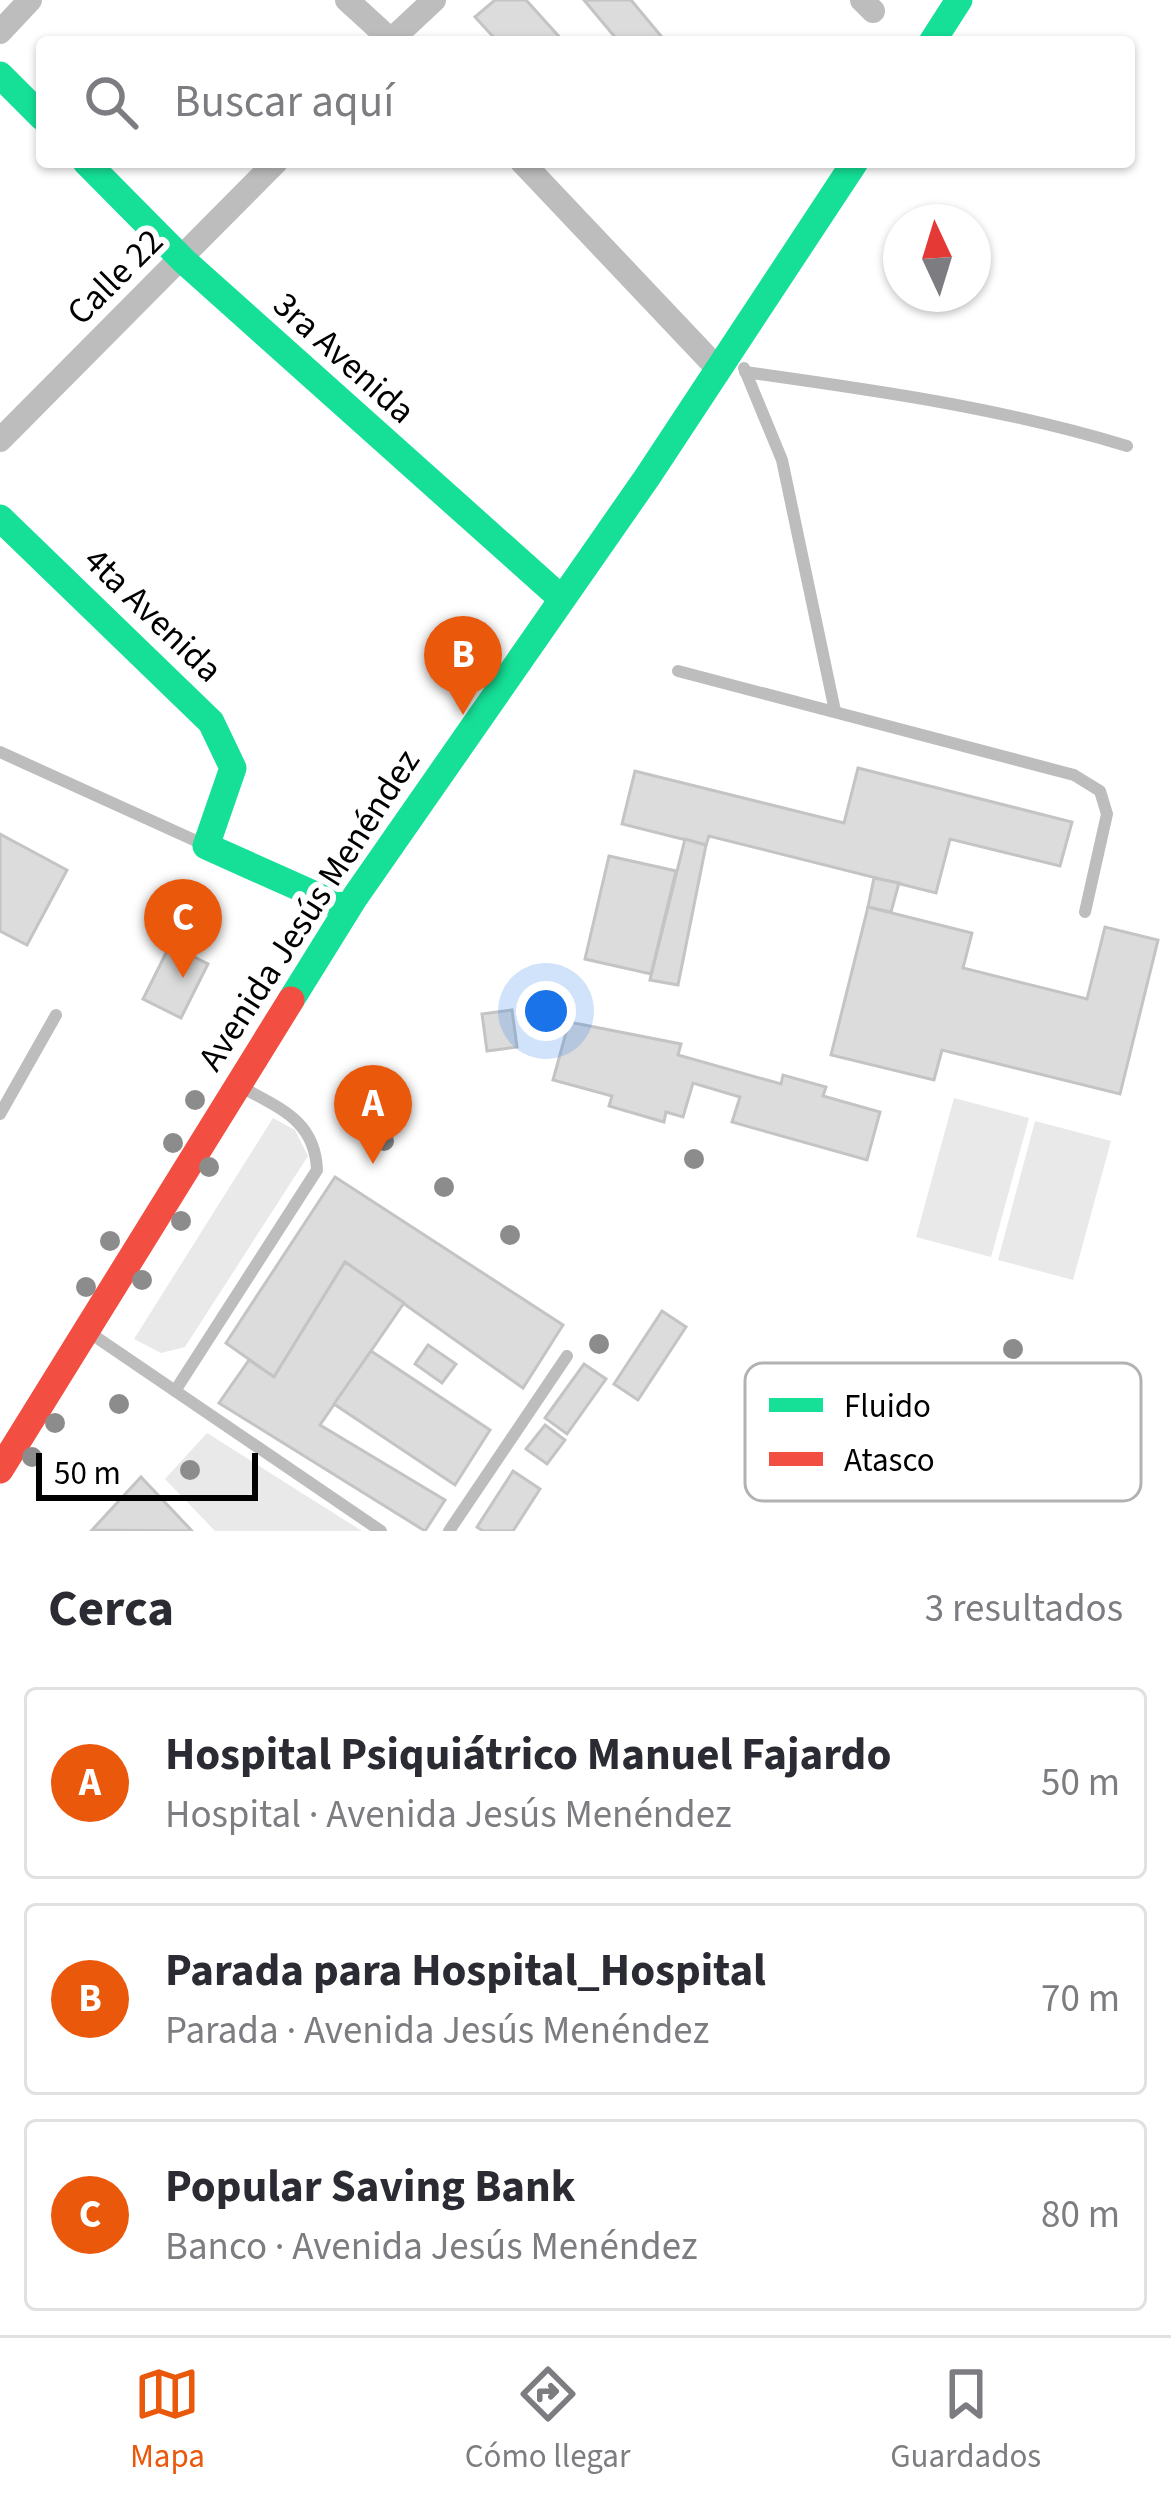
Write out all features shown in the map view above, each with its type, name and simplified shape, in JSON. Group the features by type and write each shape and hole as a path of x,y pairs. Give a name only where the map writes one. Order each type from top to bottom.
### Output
{"main road":[{"path":"936,36 959,0"},
{"path":"0,75 36,111"},
{"name":"3ra Avenida","path":"92,168 184,261 562,598"},
{"name":"Avenida Jesús Menéndez","path":"0,1470 347,910 732,362 851,168"},
{"name":"4ta Avenida","path":"0,518 211,722 233,767 206,846"},
{"path":"206,846 347,910"}],"street":[{"path":"0,32 30,0"},
{"path":"347,0 386,36"},
{"path":"396,36 434,0"},
{"name":"Calle 22","path":"0,440 184,261 270,168"},
{"path":"528,168 732,362"}],"lane":[{"path":"732,362 987,410 1127,446"},
{"path":"732,362 782,460 835,711"},
{"path":"678,670 1074,775 1100,791 1107,814 1085,912"},
{"path":"0,752 206,846"},
{"path":"0,1114 56,1016"},
{"path":"175,1390 316,1170 311,1135 300,1120 237,1084"},
{"path":"84,1329 381,1531"},
{"path":"449,1531 567,1356"}],"shaded area":[{"path":"954,1098 1029,1118 991,1257 916,1237"},
{"path":"273,1118 295,1130 308,1156 185,1347 161,1353 134,1339"},
{"path":"1035,1121 1111,1141 1073,1280 998,1260"},
{"path":"207,1433 362,1531 215,1531 165,1479"}],"building":[{"path":"495,0 526,0 559,36 492,36 475,17"},
{"path":"584,0 631,0 661,36 614,36"},
{"path":"858,768 1072,822 1060,866 950,839 936,893 709,836 706,845 622,824 635,771 844,823"},
{"path":"0,834 67,870 27,945 0,931"},
{"path":"685,839 706,845 678,985 650,980"},
{"path":"609,856 676,871 651,974 585,959"},
{"path":"874,878 899,883 891,912 868,907"},
{"path":"868,907 972,933 963,968 1087,999 1105,927 1158,940 1120,1094 942,1050 934,1080 831,1055"},
{"path":"170,945 208,964 181,1018 143,999"},
{"path":"512,1010 517,1047 487,1051 482,1014"},
{"path":"569,1022 681,1044 678,1055 781,1084 783,1075 826,1087 823,1096 880,1112 867,1160 732,1122 740,1097 693,1083 683,1117 666,1112 664,1122 609,1106 612,1096 553,1080"},
{"path":"335,1177 563,1325 523,1388 345,1262 274,1377 226,1343"},
{"path":"345,1262 404,1303 320,1425 445,1500 425,1531 219,1403 249,1360 274,1377"},
{"path":"662,1311 686,1327 638,1400 614,1384"},
{"path":"428,1345 456,1364 442,1383 415,1364"},
{"path":"371,1351 490,1430 455,1485 334,1404"},
{"path":"584,1364 606,1379 567,1434 545,1418"},
{"path":"545,1425 565,1440 547,1464 526,1449"},
{"path":"513,1471 540,1489 513,1531 483,1531 477,1527"},
{"path":"141,1477 192,1531 92,1530"}],"traffic: fast":[{"path":"936,36 959,0"},
{"path":"0,75 36,111"},
{"path":"92,168 184,261 562,599"},
{"path":"291,1000 355,897 648,476 851,168"},
{"path":"0,518 211,722 233,768 206,846 347,909"}],"traffic: jam":[{"path":"0,1470 291,1000"}],"place":[{"name":"Parada para Hospital_Hospital","path":"463,715"},
{"name":"Popular Saving Bank","path":"183,978"},
{"name":"Hospital Psiquiátrico Manuel Fajardo","path":"373,1164"}]}
